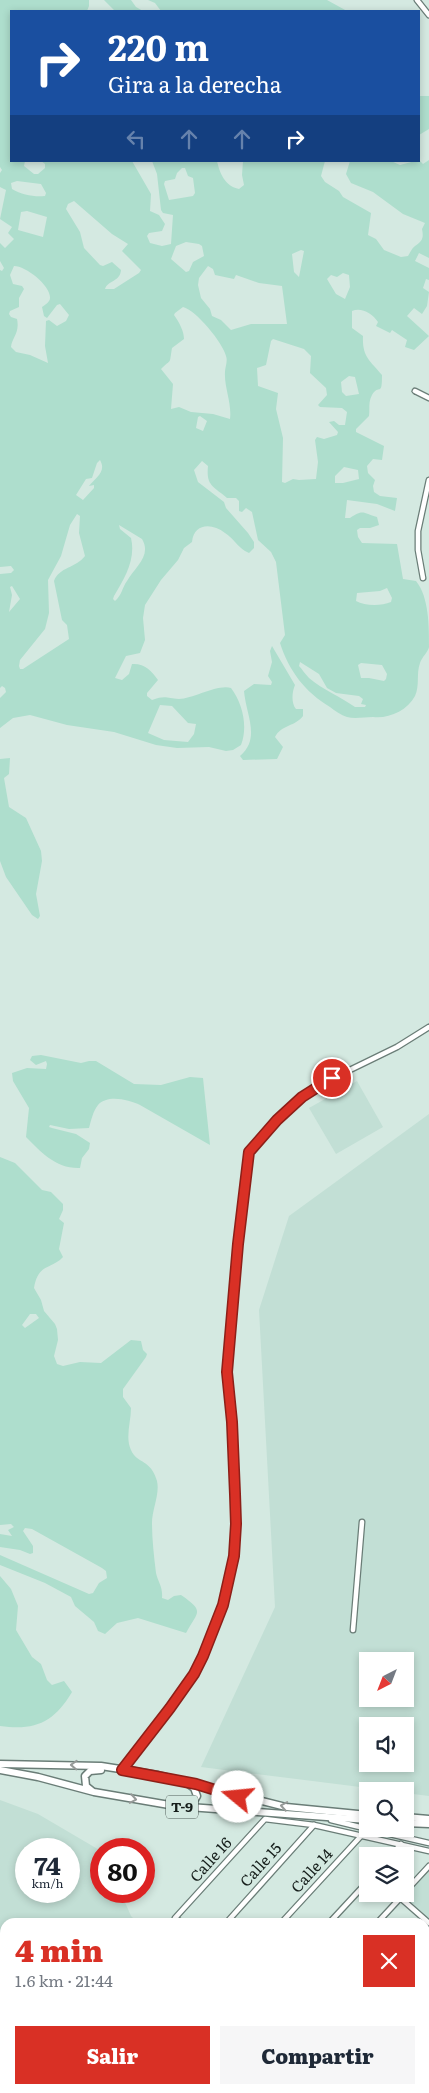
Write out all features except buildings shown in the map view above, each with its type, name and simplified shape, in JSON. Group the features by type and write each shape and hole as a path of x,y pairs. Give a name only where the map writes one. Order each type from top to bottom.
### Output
{"highway":[{"name":"T-9","path":"0,1764 101,1766 181,1780 238,1797 286,1807 359,1814"},
{"name":"T-9","path":"0,1770 38,1777 94,1792 184,1807 359,1819"},
{"name":"T-9","path":"94,1792 84,1783 85,1776 90,1772 130,1771"},
{"name":"T-9","path":"181,1780 194,1788 197,1796 193,1803 184,1807"},
{"path":"414,1818 429,1819"},
{"path":"414,1823 429,1824"}],"street":[{"path":"417,0 429,15"},
{"path":"415,391 429,398"},
{"path":"423,578 418,550 418,531 429,480"},
{"path":"122,1770 194,1674 223,1605 234,1556 235,1494 232,1422 227,1372 238,1244 249,1152 277,1120 317,1086 429,1027"},
{"path":"353,1630 362,1522"},
{"path":"320,1817 359,1827"},
{"name":"Calle 16","path":"175,1918 265,1819 314,1825"},
{"path":"314,1825 359,1836"},
{"name":"Calle 15","path":"231,1918 314,1825"},
{"name":"Calle 14","path":"286,1918 360,1837"},
{"path":"366,1837 429,1851"},
{"path":"403,1837 429,1843"},
{"path":"398,1847 401,1844"},
{"path":"414,1881 429,1866"},
{"path":"334,1918 359,1891"},
{"path":"381,1918 394,1902"},
{"path":"408,1902 423,1918"}],"shaded area":[{"path":"0,0 89,0 87,10 10,10 10,162 25,162 24,166 34,174 38,174 45,168 45,164 42,162 133,162 151,194 150,211 159,215 165,224 162,231 149,233 147,236 150,243 162,246 171,244 173,215 163,213 161,210 157,174 152,162 217,162 224,179 230,185 239,189 244,185 242,175 243,162 325,162 321,176 325,182 339,191 343,197 371,213 368,235 376,239 384,250 401,257 408,256 422,239 422,229 425,223 403,214 373,192 351,183 346,174 350,162 393,162 400,165 420,161 423,164 429,160 429,258 419,253 415,261 429,268 429,280 426,279 423,288 429,292 427,306 422,314 414,308 407,316 429,336 414,350 405,347 407,340 392,330 390,333 376,326 378,322 370,314 363,310 352,311 352,328 363,336 365,353 382,375 381,388 374,392 371,398 369,416 356,429 356,432 384,446 382,460 373,459 367,466 368,473 375,480 374,492 380,496 397,498 395,511 377,504 347,500 345,518 350,518 361,512 377,517 379,525 370,528 360,528 357,530 358,537 362,543 397,544 403,579 416,581 426,603 429,647 420,663 415,696 402,710 385,717 347,717 338,713 313,695 299,680 288,663 280,643 285,635 276,562 271,552 258,540 252,512 246,508 242,512 239,511 239,501 236,498 227,498 214,488 209,482 208,466 202,461 194,470 198,482 224,502 226,508 254,542 254,548 249,553 228,535 209,526 196,531 192,542 184,548 178,560 161,580 145,605 143,618 145,640 140,653 126,656 115,678 122,680 129,674 132,664 144,666 158,680 147,693 147,696 152,700 163,697 179,699 219,688 231,688 239,701 243,716 244,731 241,745 233,750 226,751 209,747 177,748 156,745 114,732 67,725 30,715 13,718 0,728 0,698 6,692 2,686 0,688 0,574 11,573 14,570 11,566 0,567 0,270 2,271 4,268 0,261 0,243 5,248 14,239 8,233 12,227 0,219 6,190 0,187 0,173 2,170 0,167","holes":["182,168 185,168 188,176 193,178 195,193 193,196 169,200 164,184 165,181 175,179 177,173","17,181 41,184 46,193 45,196 37,196 24,194 12,189 11,183","74,201 112,234 128,244 122,251 141,270 114,289 105,289 118,277 121,270 112,262 103,266 100,265 84,248 80,232 66,209 68,204","27,211 47,217 43,237 18,230 21,212","186,242 199,244 202,246 204,256 193,262 189,271 186,272 171,259 176,246","301,250 304,251 299,277 294,272 292,254","14,266 25,269 37,278 49,293 50,298 42,307 44,316 47,318 57,305 60,304 69,315 66,321 57,326 49,320 46,321 45,346 48,363 30,355 16,352 11,347 18,324 17,319 9,314 10,311 19,307 19,298 24,289 22,286 13,284 10,275","208,266 213,269 215,275 234,279 236,275 259,283 282,286 287,324 251,324 231,330 221,320 212,316 210,309 201,298 198,285 199,278","343,273 349,275 350,287 345,299 336,294 327,279 331,275 337,277","183,307 188,309 202,320 224,350 227,358 225,378 230,419 213,414 191,412 179,407 171,409 173,384 161,369 169,361 172,348 184,339 182,330 174,315","273,339 304,349 311,356 310,373 326,388 327,395 318,405 320,407 342,408 347,412 345,425 339,425 334,421 329,422 338,432 337,435 324,439 317,437 315,440 318,462 316,479 293,479 285,483 282,482 283,438 276,409 278,393 258,386 257,368 266,365","349,376 355,377 359,394 346,396 342,392 341,382","200,416 207,421 203,431 196,428 198,417","100,460 102,464 101,471 89,486 94,485 94,488 83,500 76,495 86,479 92,478 97,463","344,467 358,470 359,479 335,483 335,476","77,514 80,516 79,533 85,556 56,576 54,581 62,620 67,625 69,639 23,669 20,669 20,660 45,629 49,613 48,580 61,556 70,525","119,525 142,539 145,551 144,556 115,601 113,599 114,596 126,575 131,561 131,538 120,529","12,586 20,599 9,612 12,595 10,587","387,588 392,598 391,602 368,605 356,601 357,593 380,591","300,662 319,674 327,688 336,693 359,696 363,699 361,704 366,705 365,707 355,707 326,690 309,678 299,666","361,663 382,665 387,674 384,681 361,678 358,665","160,705 172,706 188,723 196,724 194,734 188,742 164,740 148,733"]},
{"path":"104,0 131,0 136,7 141,10 114,10"},
{"path":"148,0 327,0 345,10 160,10 155,3"},
{"path":"420,96 429,96 429,129 420,134"},
{"path":"272,646 295,685 293,704 296,709 303,709 303,716 297,722 281,730 275,737 283,747 277,759 243,760 240,756 250,742 251,734 244,691 254,684 271,685 272,682 268,676 272,662 270,651"},
{"path":"10,758 9,774 4,778 9,807 26,818 41,851 42,861 36,894 40,916 38,919 32,915 6,877 0,861 0,759"},
{"path":"41,1055 81,1063 96,1061 134,1084 161,1085 190,1077 203,1078 210,1145 140,1105 130,1101 113,1099 98,1105 93,1113 89,1128 69,1129 50,1125 49,1127 76,1134 90,1143 89,1149 82,1158 80,1168 71,1168 56,1163 43,1154 26,1137 29,1108 13,1081 12,1073 27,1068 46,1069 46,1061 36,1065 30,1060 32,1056"},
{"path":"357,1081 383,1127 336,1154 309,1108"},
{"path":"429,1114 429,1796 414,1794 414,1782 359,1782 359,1787 201,1767 275,1607 259,1310 289,1216"},
{"path":"0,1157 15,1163 42,1190 51,1192 63,1204 63,1210 59,1219 64,1223 59,1249 63,1257 39,1274 34,1288 41,1300 44,1311 57,1329 58,1340 54,1356 57,1364 63,1366 80,1362 101,1363 131,1340 141,1341 143,1350 147,1354 123,1389 123,1397 131,1408 128,1435 129,1445 137,1458 148,1465 157,1481 158,1486 152,1518 152,1536 156,1573 162,1598 168,1600 174,1596 181,1595 194,1605 197,1612 196,1616 186,1633 138,1618 117,1623 105,1634 98,1631 94,1622 75,1606 71,1597 45,1583 0,1565 0,1555 89,1594 93,1593 99,1583 107,1578 106,1571 32,1529 25,1528 23,1531 33,1546 33,1553 30,1554 20,1550 0,1547 0,1534 12,1536 8,1530 14,1527 11,1524 0,1525","holes":["30,1314 36,1314 39,1318 25,1328 22,1325"]},
{"path":"0,1576 11,1589 18,1606 16,1630 32,1657 41,1664 47,1680 52,1685 64,1681 72,1692 58,1711 51,1717 43,1722 24,1727 0,1726"},
{"path":"0,1800 38,1814 79,1838 15,1838 15,1903 80,1903 80,1839 90,1845 90,1903 125,1903 133,1918 0,1918"},
{"path":"429,1869 429,1918 411,1902 414,1902 414,1886"}],"route":[{"path":"238,1797 158,1775 122,1770 194,1674 213,1633 223,1605 234,1556 236,1535 235,1494 232,1422 227,1372 238,1244 249,1152 277,1120 302,1097 332,1078"}]}
